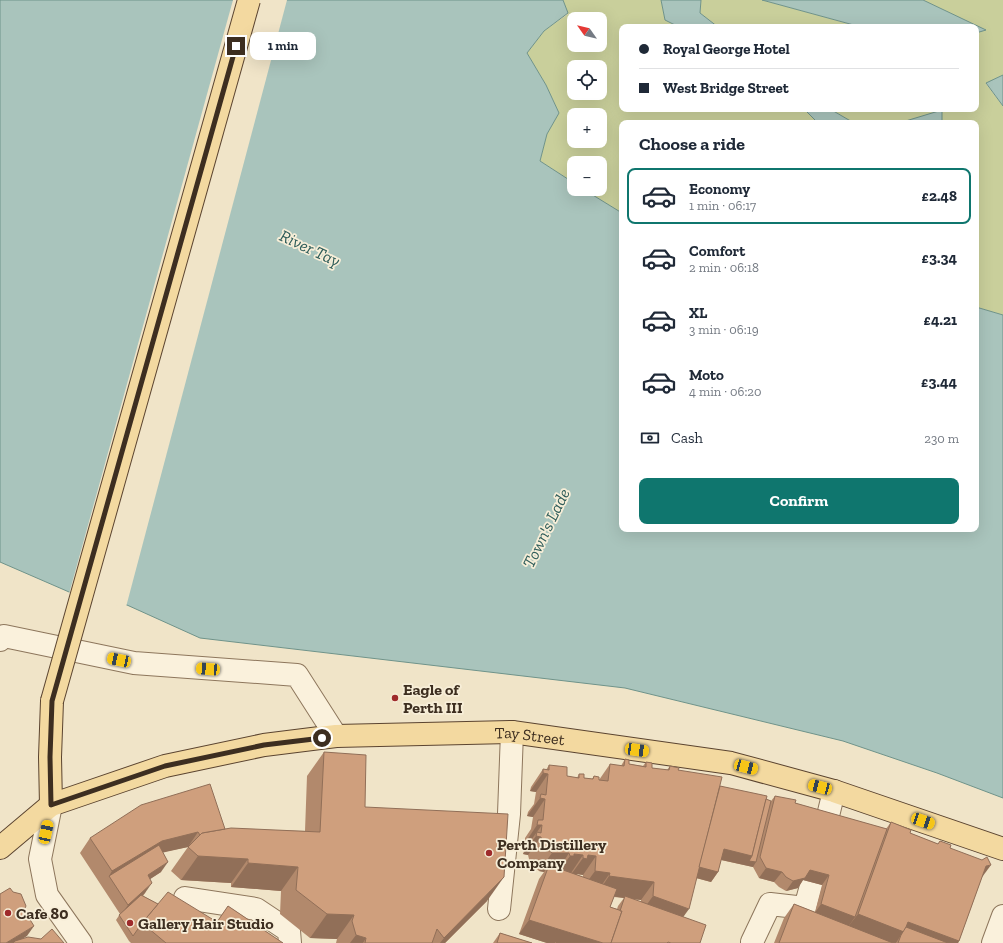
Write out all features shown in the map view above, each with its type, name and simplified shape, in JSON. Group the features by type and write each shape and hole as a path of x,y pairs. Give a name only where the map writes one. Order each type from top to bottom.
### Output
{"main road":[{"path":"0,848 51,805 50,757 52,701 249,0"},
{"name":"Tay Street","path":"51,805 165,766 264,745 336,736 512,732 731,763 834,790 1003,848"}],"street":[{"path":"0,640 4,636 134,663 297,675 336,736"},
{"path":"499,909 508,814 512,732"},
{"path":"826,824 834,790"},
{"path":"51,805 40,859 47,895 81,943"},
{"path":"752,942 770,904 806,908 812,882"},
{"path":"185,898 256,909 288,931 290,943"},
{"path":"993,943 1003,916"}],"green space":[{"path":"563,0 661,0 665,20 673,24 619,24 619,112 807,112 815,120 619,120 619,211 594,196 607,196 607,156 567,156 567,178 540,161 547,134 559,113 546,85 527,53 544,31 567,15 567,52 607,52 607,12 567,12"},
{"path":"701,0 762,0 850,24 714,24 700,13"},
{"path":"923,0 1003,0 1003,75 986,84 1003,106 1003,315 979,308 979,120 942,120 942,112 979,112 979,32 985,30 979,27 979,24 973,24"},
{"path":"835,112 938,112 910,120 849,120"}],"water":[{"path":"0,0 563,0 567,14 544,31 527,53 546,85 559,113 547,134 540,161 567,178 567,196 594,196 619,211 619,532 979,532 979,308 1003,315 1003,798 937,773 843,741 625,688 200,638 127,605 76,595 0,562"},
{"path":"661,0 701,0 700,13 714,24 673,24 665,20"},
{"path":"762,0 923,0 973,24 850,24"},
{"path":"979,27 986,30 979,32"},
{"path":"1003,75 1003,106 986,83"},
{"path":"807,112 835,112 849,120 815,120"},
{"path":"935,112 942,112 942,120 909,120"}],"pier":[{"path":"233,0 287,0 126,607 75,597 69,594"}],"building":[{"path":"324,752 366,755 365,807 508,814 504,877 444,938 437,929 432,943 365,943 366,938 356,935 352,921 354,915 327,914 296,890 298,867 248,863 248,859 198,856 188,847 202,833 231,828 320,832"},
{"path":"625,759 629,760 629,764 646,767 646,762 652,763 652,768 669,770 670,766 679,768 678,770 722,777 689,909 653,896 654,882 609,876 610,873 595,871 596,856 588,855 587,859 583,858 583,855 574,854 574,856 570,856 569,853 552,853 543,845 541,837 536,836 537,832 541,833 542,825 537,825 538,820 543,820 545,799 540,798 541,794 546,795 548,774 543,773 543,769 549,770 549,765 567,767 567,776 579,778 579,774 584,774 584,778 593,779 594,776 599,777 599,780 608,781 610,764 624,766"},
{"path":"210,784 225,829 202,833 200,835 198,832 162,841 112,871 90,838 141,805"},
{"path":"720,786 767,796 752,856 724,849 718,872 699,867"},
{"path":"775,796 796,800 795,803 887,829 855,917 821,904 829,875 810,870 805,878 793,881 786,877 782,872 766,868 760,857"},
{"path":"766,799 771,801 756,862 749,861 752,856"},
{"path":"891,822 911,830 910,833 938,844 940,841 951,845 950,848 982,860 987,857 991,865 986,866 959,941 908,922 904,932 858,914"},
{"path":"159,845 168,862 148,875 152,883 128,905 109,876"},
{"path":"549,865 617,889 610,907 622,911 611,943 603,943 529,920"},
{"path":"10,888 13,892 21,894 26,906 24,910 34,926 6,943 0,943 0,894"},
{"path":"168,892 217,922 228,906 283,943 166,943 142,923"},
{"path":"141,895 158,904 133,936 119,915"},
{"path":"625,896 706,925 700,943 611,943 622,911 620,911"},
{"path":"794,904 893,943 779,943"},
{"path":"906,927 948,943 898,943"},
{"path":"52,929 64,943 13,943 28,937 41,939"},
{"path":"500,933 532,943 497,943"}],"place":[{"name":"Eagle of Perth III","path":"395,698"},
{"name":"Perth Distillery Company","path":"489,853"},
{"name":"Cafe 80","path":"8,913"},
{"name":"Gallery Hair Studio","path":"130,923"}],"route":[{"path":"236,46 52,701 50,757 51,805 165,766 264,745 322,738"}],"water label":[{"name":"River Tay","path":"310,248"},
{"name":"Town's Lade","path":"546,528"}]}
